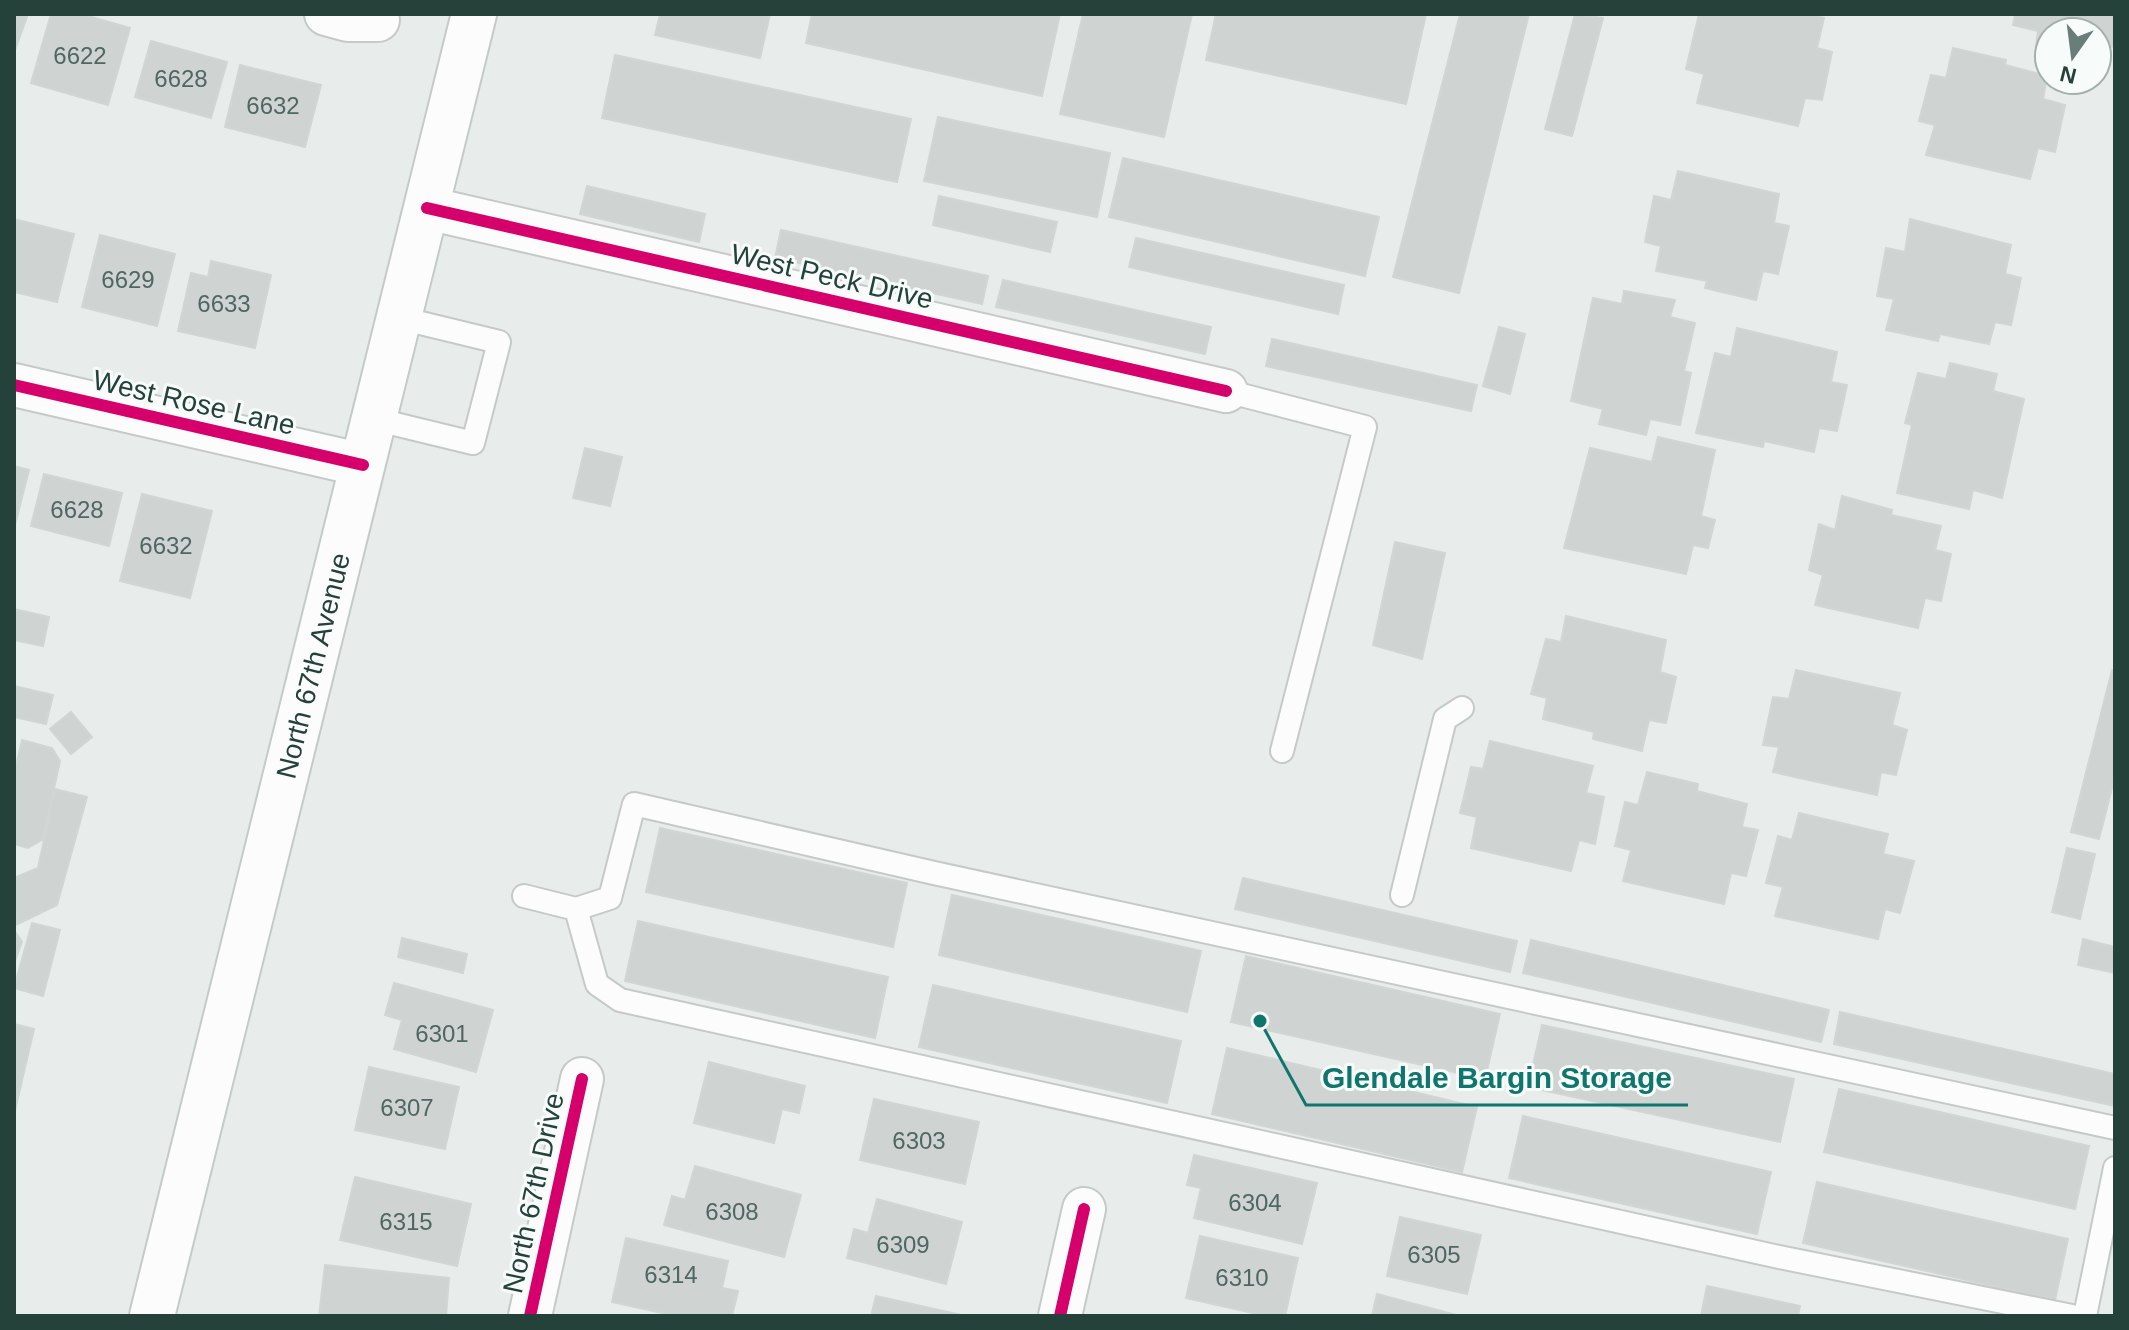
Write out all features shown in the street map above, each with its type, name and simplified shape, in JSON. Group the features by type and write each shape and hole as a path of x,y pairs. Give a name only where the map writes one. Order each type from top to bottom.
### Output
{"main road":[{"name":"North 67th Avenue","path":"152,1316 474,14"}],"street":[{"path":"326,14 348,20 380,17"},
{"name":"West Peck Drive","path":"427,208 1226,391"},
{"name":"West Rose Lane","path":"14,385 363,465"},
{"name":"North 67th Drive","path":"530,1316 582,1079"},
{"path":"1060,1316 1084,1209"}],"lane":[{"path":"374,419 473,443 499,342 400,318"},
{"path":"1226,391 1365,427 1282,751"},
{"path":"1402,895 1445,719 1462,708"},
{"path":"524,896 576,909 610,898 634,804 949,876 2115,1128"},
{"path":"576,909 597,984 620,1000 1779,1257 2072,1316"},
{"path":"2085,1316 2115,1168"}],"building":[{"path":"14,14 28,14 14,53"},
{"path":"51,14 81,14 130,28 108,105 31,83"},
{"path":"660,14 770,14 760,58 655,35"},
{"path":"812,14 1060,14 1042,96 806,43"},
{"path":"1083,14 1192,14 1164,137 1060,114"},
{"path":"1216,14 1426,14 1406,104 1206,60"},
{"path":"1460,14 1529,14 1459,293 1393,277"},
{"path":"1575,14 1603,18 1572,136 1545,129"},
{"path":"1699,14 1807,14 1824,18 1817,48 1832,52 1822,100 1805,98 1798,126 1697,103 1704,74 1686,69"},
{"path":"2015,14 2115,14 2114,47 2113,16 2033,16 2033,30 2013,25"},
{"path":"151,41 227,62 211,118 135,97"},
{"path":"1953,48 2006,60 2005,65 2033,72 2033,96 2044,96 2043,99 2065,105 2055,152 2038,148 2030,179 1926,155 1935,125 1919,121 1931,75 1946,78"},
{"path":"615,55 911,119 897,182 602,118"},
{"path":"240,65 321,85 305,147 225,127"},
{"path":"938,117 1110,153 1097,217 924,181"},
{"path":"1123,158 1379,217 1365,276 1109,217"},
{"path":"1678,171 1779,194 1774,223 1789,226 1778,274 1763,271 1756,300 1705,288 1707,281 1656,271 1661,246 1645,242 1654,196 1671,200"},
{"path":"587,186 705,214 699,242 580,214"},
{"path":"939,196 1057,222 1050,252 933,225"},
{"path":"14,219 74,234 57,302 14,292"},
{"path":"1910,219 2011,245 2005,274 2021,278 2011,325 1995,322 1989,344 1940,334 1938,341 1886,330 1894,299 1877,296 1886,248 1905,252"},
{"path":"781,230 988,276 982,304 775,258"},
{"path":"100,235 175,254 157,326 82,307"},
{"path":"1136,238 1344,285 1338,314 1129,267"},
{"path":"211,261 271,275 255,348 178,331 191,273 208,277"},
{"path":"1003,280 1211,327 1205,354 996,307"},
{"path":"1624,291 1675,300 1670,317 1695,323 1684,371 1691,373 1680,425 1650,419 1646,435 1599,424 1603,409 1571,401 1593,298 1622,304"},
{"path":"1499,327 1525,334 1510,394 1483,386"},
{"path":"1737,328 1837,352 1831,382 1847,385 1837,431 1819,428 1814,452 1764,441 1763,447 1696,433 1715,353 1731,357"},
{"path":"1272,339 1477,385 1471,411 1266,366"},
{"path":"1950,363 1997,374 1993,391 2024,399 2002,498 1973,490 1969,509 1897,493 1912,425 1905,423 1918,373 1946,379"},
{"path":"1658,437 1715,450 1701,516 1715,520 1708,548 1693,545 1686,574 1564,548 1590,448 1652,462"},
{"path":"585,448 622,457 610,506 573,498"},
{"path":"14,466 29,470 14,529"},
{"path":"44,474 122,493 109,546 31,526"},
{"path":"142,494 212,511 190,598 120,581"},
{"path":"1842,496 1892,510 1891,515 1941,526 1935,550 1951,554 1941,601 1925,598 1918,628 1815,605 1823,575 1809,570 1819,524 1835,530"},
{"path":"1395,542 1445,553 1422,659 1373,645"},
{"path":"14,609 49,617 43,646 14,640"},
{"path":"1566,616 1666,640 1660,672 1676,677 1666,723 1649,720 1642,751 1593,739 1594,732 1543,719 1547,698 1531,694 1546,639 1561,642"},
{"path":"1796,670 1900,693 1892,725 1907,730 1896,775 1881,772 1877,795 1773,772 1779,747 1763,745 1773,697 1789,699"},
{"path":"2112,670 2115,671 2115,776 2099,839 2071,832"},
{"path":"14,686 53,695 46,724 14,717"},
{"path":"71,712 92,737 71,754 50,729"},
{"path":"22,740 52,748 60,761 43,839 28,848 14,844 14,766"},
{"path":"1490,741 1593,766 1586,793 1604,797 1595,844 1579,840 1571,871 1471,848 1477,817 1460,813 1471,767 1483,769"},
{"path":"1647,772 1698,784 1697,791 1747,804 1742,827 1758,830 1746,876 1731,873 1724,904 1623,881 1631,850 1615,846 1625,802 1638,805"},
{"path":"55,789 87,797 57,905 16,925 14,878 38,868"},
{"path":"1799,813 1888,834 1883,854 1914,861 1900,913 1885,909 1878,939 1775,916 1783,887 1766,883 1778,836 1792,840"},
{"path":"660,828 907,883 893,947 646,892"},
{"path":"2067,848 2095,854 2080,919 2052,912"},
{"path":"1243,878 1517,941 1510,972 1235,909"},
{"path":"952,895 1201,951 1187,1012 939,955"},
{"path":"638,921 888,977 875,1038 625,981"},
{"path":"32,923 60,930 43,996 14,988"},
{"path":"14,930 22,942 14,964"},
{"path":"402,938 467,954 463,973 398,957"},
{"path":"2083,939 2115,947 2115,973 2078,965"},
{"path":"1531,940 1829,1010 1821,1042 1523,973"},
{"path":"1246,956 1500,1014 1485,1079 1231,1022"},
{"path":"394,983 493,1010 476,1072 394,1049 402,1020 385,1015"},
{"path":"933,985 1181,1041 1167,1103 919,1047"},
{"path":"1840,1012 2115,1074 2115,1106 1834,1044"},
{"path":"14,1024 34,1029 14,1115"},
{"path":"1542,1025 1794,1079 1780,1142 1528,1087"},
{"path":"1227,1048 1477,1107 1462,1172 1212,1114"},
{"path":"709,1062 805,1086 799,1113 782,1109 774,1143 694,1123"},
{"path":"369,1067 459,1087 445,1149 355,1130"},
{"path":"1839,1089 2089,1146 2075,1209 1824,1152"},
{"path":"874,1099 979,1122 965,1184 860,1160"},
{"path":"1523,1116 1771,1172 1757,1234 1509,1178"},
{"path":"1194,1155 1317,1183 1302,1244 1194,1218 1201,1188 1187,1185"},
{"path":"695,1166 801,1195 784,1257 664,1225 672,1196 685,1200"},
{"path":"355,1177 471,1204 457,1266 340,1240"},
{"path":"1817,1182 2068,1239 2055,1300 1803,1243"},
{"path":"877,1199 962,1222 946,1284 847,1258 854,1229 868,1233"},
{"path":"1400,1217 1481,1235 1467,1294 1387,1276"},
{"path":"1200,1236 1298,1258 1285,1316 1266,1316 1186,1298"},
{"path":"626,1238 728,1261 722,1288 738,1291 732,1316 676,1316 612,1302"},
{"path":"325,1265 449,1278 446,1316 319,1316"},
{"path":"1707,1286 1800,1306 1798,1316 1701,1316"},
{"path":"1377,1294 1460,1316 1372,1316"},
{"path":"876,1296 966,1316 871,1316"}],"cycle path":[{"path":"427,208 1226,391"},
{"path":"14,385 363,465"},
{"path":"530,1316 582,1079"},
{"path":"1060,1316 1084,1209"}],"place":[{"name":"Glendale Bargin Storage","path":"1260,1021"}]}
